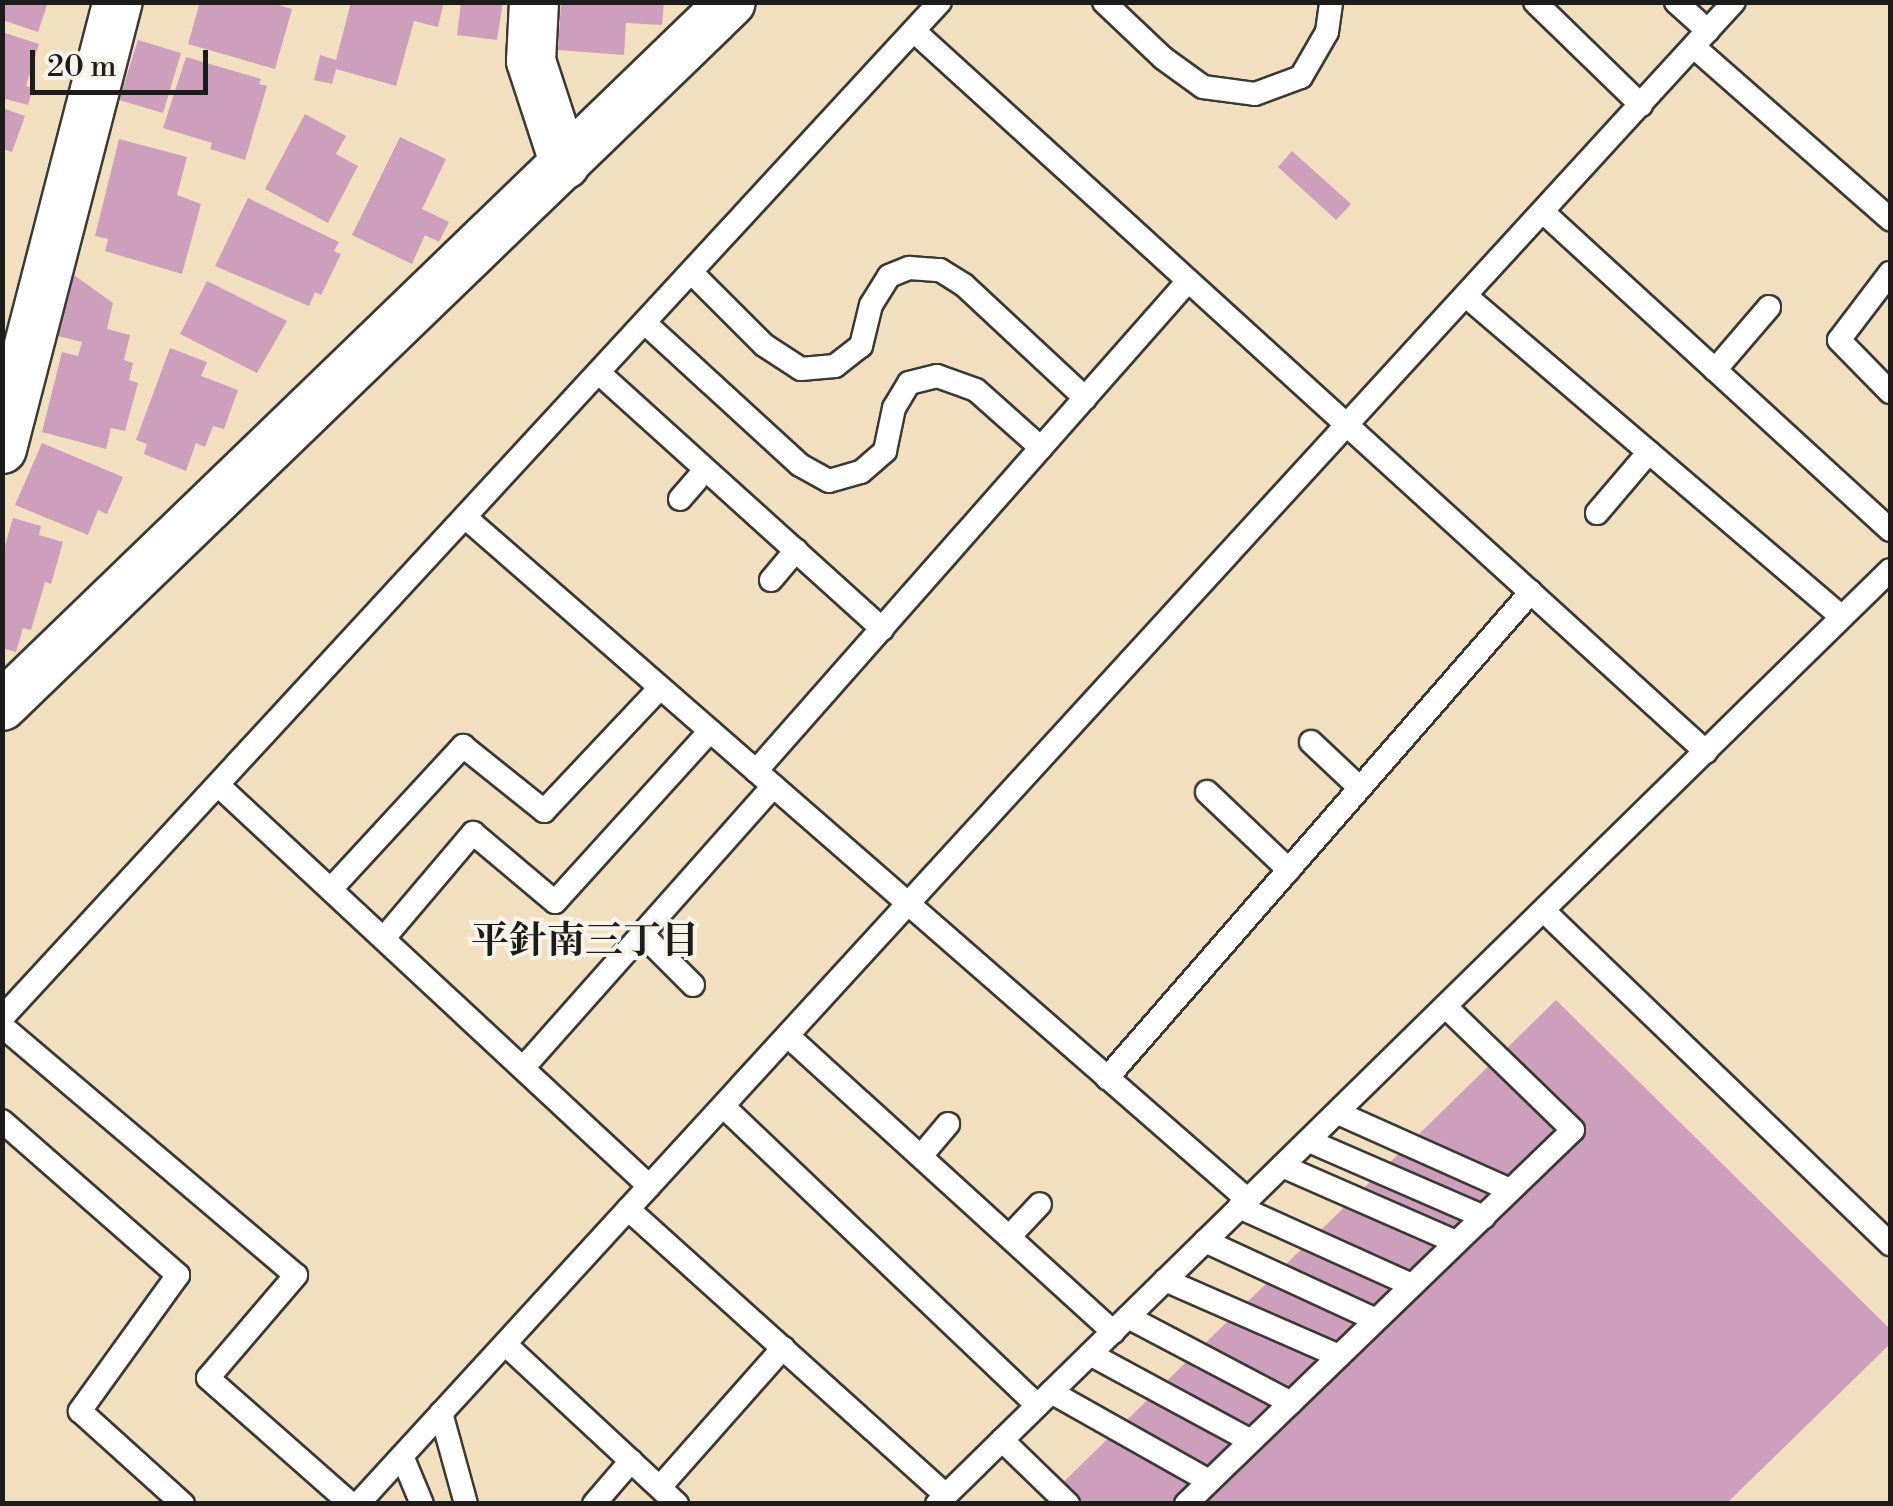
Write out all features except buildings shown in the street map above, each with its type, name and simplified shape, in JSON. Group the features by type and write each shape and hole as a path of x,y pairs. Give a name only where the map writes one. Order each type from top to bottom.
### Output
{"street":[{"path":"2,449 118,2"},
{"path":"534,2 531,61 565,165"},
{"path":"2,706 731,2"}],"lane":[{"path":"2,1018 940,2"},
{"path":"1104,2 1163,58 1203,87 1256,94 1301,76 1328,32 1331,2"},
{"path":"1535,2 1640,105"},
{"path":"1676,2 1701,39 1890,219"},
{"path":"2,1026 296,1275 208,1378 355,1504 1734,2"},
{"path":"914,31 1706,752"},
{"path":"1543,212 1890,530"},
{"path":"691,272 764,345 801,370 835,366 861,346 871,305 889,276 909,268 940,270 964,286 1085,398"},
{"path":"1890,273 1840,340 1890,392"},
{"path":"523,1068 642,934 882,629 1188,281"},
{"path":"1466,296 1842,617"},
{"path":"1715,370 1769,308"},
{"path":"645,323 800,465 829,481 861,472 885,450 894,408 909,383 937,376 976,390 1041,448"},
{"path":"598,373 882,629"},
{"path":"1597,514 1648,452"},
{"path":"680,499 705,470"},
{"path":"465,517 1108,1078 1244,1203 1412,1285"},
{"path":"771,580 796,550"},
{"path":"628,1209 783,1348 941,1499 1546,912 1890,570"},
{"path":"1108,1078 1530,592"},
{"path":"330,890 463,746 544,811 660,688"},
{"path":"384,938 473,832 556,902 710,731"},
{"path":"1311,742 1360,788"},
{"path":"218,785 649,1186"},
{"path":"1207,792 1289,870"},
{"path":"1546,912 1890,1244"},
{"path":"642,934 694,985"},
{"path":"1186,1504 1573,1130 1446,1007"},
{"path":"788,1036 1010,1237 1120,1324 1291,1403"},
{"path":"724,1106 1044,1399 1209,1482"},
{"path":"1338,1113 1510,1190"},
{"path":"2,1121 178,1275 80,1411 183,1504"},
{"path":"921,1156 948,1124"},
{"path":"1308,1141 1484,1217"},
{"path":"1282,1166 1456,1242"},
{"path":"1010,1237 1040,1204"},
{"path":"1205,1241 1376,1320"},
{"path":"1165,1280 1339,1356"},
{"path":"504,1344 669,1496 783,1348"},
{"path":"1090,1354 1252,1441"},
{"path":"441,1413 466,1504"},
{"path":"1002,1440 1068,1504"},
{"path":"402,1456 422,1504"},
{"path":"594,1504 631,1460"}],"district":[{"name":"平針南三丁目","path":"585,942"}]}
